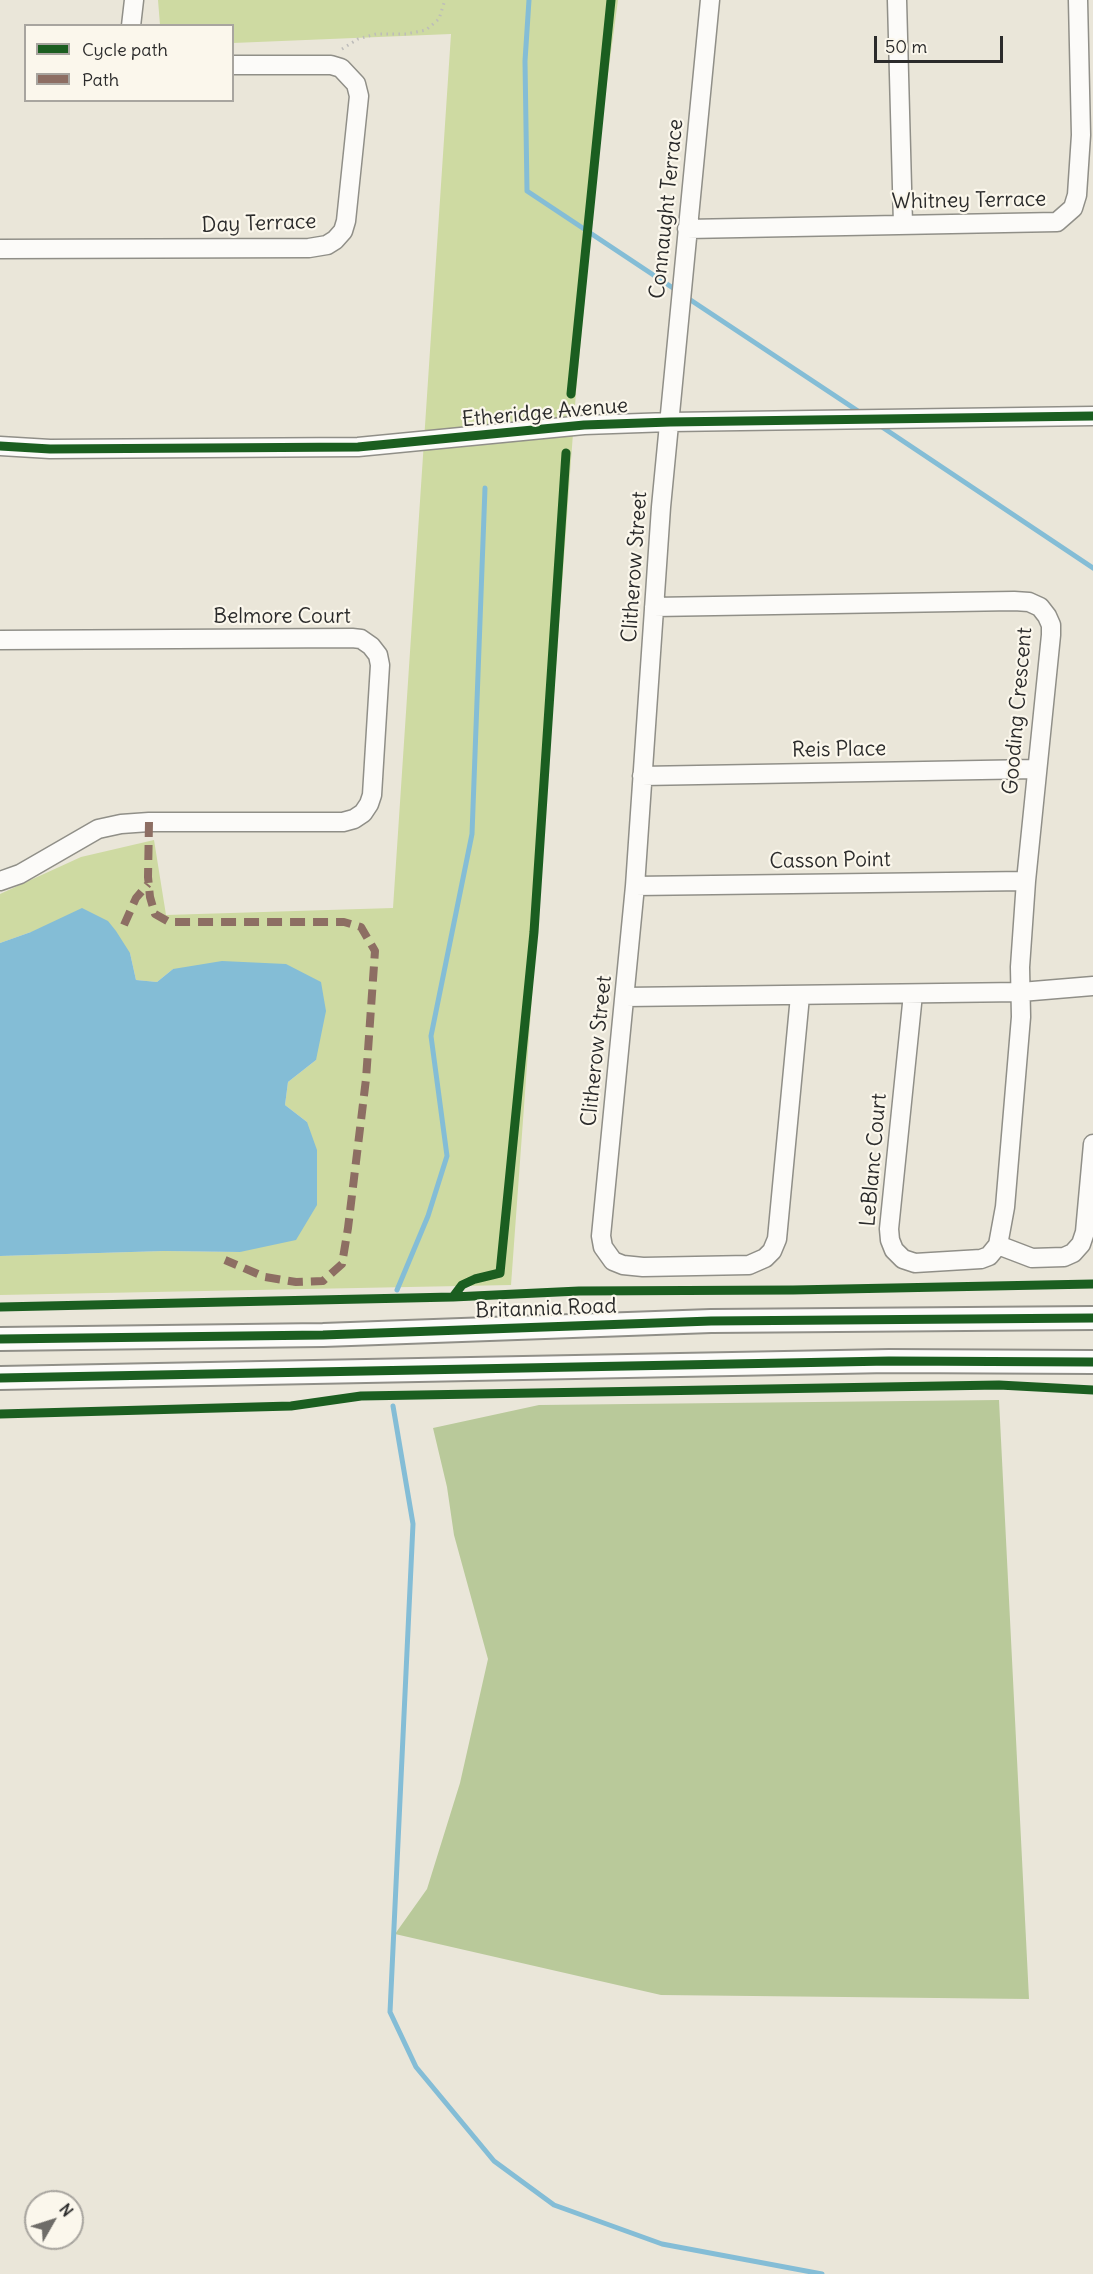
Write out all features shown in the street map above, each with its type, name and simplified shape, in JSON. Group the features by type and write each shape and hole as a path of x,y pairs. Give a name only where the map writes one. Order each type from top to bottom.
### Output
{"main road":[{"name":"Britannia Road","path":"0,1339 323,1335 711,1321 1093,1318"},
{"path":"0,1378 878,1361 1093,1362"}],"street":[{"path":"131,24 134,0"},
{"name":"Connaught Terrace","path":"670,422 710,0"},
{"path":"897,0 903,224"},
{"name":"Whitney Terrace","path":"687,229 1058,222 1073,208 1077,195 1086,40 1078,0"},
{"name":"Day Terrace","path":"0,249 309,248 327,245 335,240 343,231 346,221 359,96 356,84 341,68 331,65 234,65"},
{"name":"Etheridge Avenue","path":"0,446 50,449 358,447 584,425 1093,416"},
{"name":"Clitherow Street","path":"670,422 654,607 626,997 601,1236 603,1247 613,1261 623,1265 643,1267 749,1265 765,1258 772,1251 777,1239 800,996"},
{"name":"Gooding Crescent","path":"654,607 1029,602 1040,608 1051,625 1026,880 1021,992"},
{"name":"Belmore Court","path":"0,640 352,638 361,639 371,646 378,655 380,665 372,795 363,813 354,819 343,822 121,824 98,829 20,874 0,881"},
{"name":"Reis Place","path":"642,776 1037,769"},
{"name":"Casson Point","path":"635,886 1026,880"},
{"path":"626,997 1021,992 1093,986"},
{"path":"1021,992 1021,1017 1005,1207 998,1245 1032,1258 1064,1257 1073,1253 1081,1244 1084,1232 1093,1144"},
{"name":"LeBlanc Court","path":"913,994 890,1217 890,1240 894,1250 903,1258 915,1263 973,1261 989,1256 998,1245"}],"path":[{"path":"342,49 358,39 376,34 406,34 426,30 439,19 445,0"}],"green space":[{"path":"158,0 618,0 601,126 576,392 511,1285 0,1295 0,1256 164,1251 240,1252 307,1122 285,1105 288,1082 316,1060 173,969 157,982 136,980 130,953 31,932 0,943 0,894 81,857 154,840 166,915 393,908 451,34 234,43 234,24 160,24"},
{"path":"999,1400 1029,1999 661,1995 395,1934 427,1889 460,1783 488,1659 454,1535 447,1487 433,1428 539,1405"}],"water":[{"path":"82,908 108,921 116,931 130,953 136,980 157,982 173,969 222,961 286,964 321,982 326,1011 316,1060 288,1082 285,1105 307,1122 317,1150 317,1205 296,1240 240,1252 164,1251 0,1256 0,943 31,932"}],"waterway":[{"path":"529,0 525,61 527,191 679,292"},
{"path":"686,297 861,413"},
{"path":"879,425 1093,568"},
{"path":"397,1290 428,1216 447,1156 431,1036 472,834 485,488"},
{"path":"393,1406 413,1524 390,2012 416,2067 494,2161 554,2205 662,2244 822,2274"}],"marked path":[{"path":"149,822 150,897 155,914 169,922 344,922 361,927 375,951 366,1079 342,1264 323,1281 296,1282 265,1277 225,1260"},
{"path":"124,925 136,898 148,884"}],"cycle path":[{"path":"571,394 611,0"},
{"path":"0,446 50,449 358,447 584,425 1093,416"},
{"path":"453,1297 462,1285 475,1279 500,1273 534,932 566,453"},
{"path":"0,1307 453,1297 579,1291 793,1290 1093,1284"},
{"path":"0,1339 323,1335 711,1321 1093,1318"},
{"path":"0,1378 889,1361 1093,1362"},
{"path":"0,1414 291,1406 361,1396 999,1385 1093,1390"}]}
